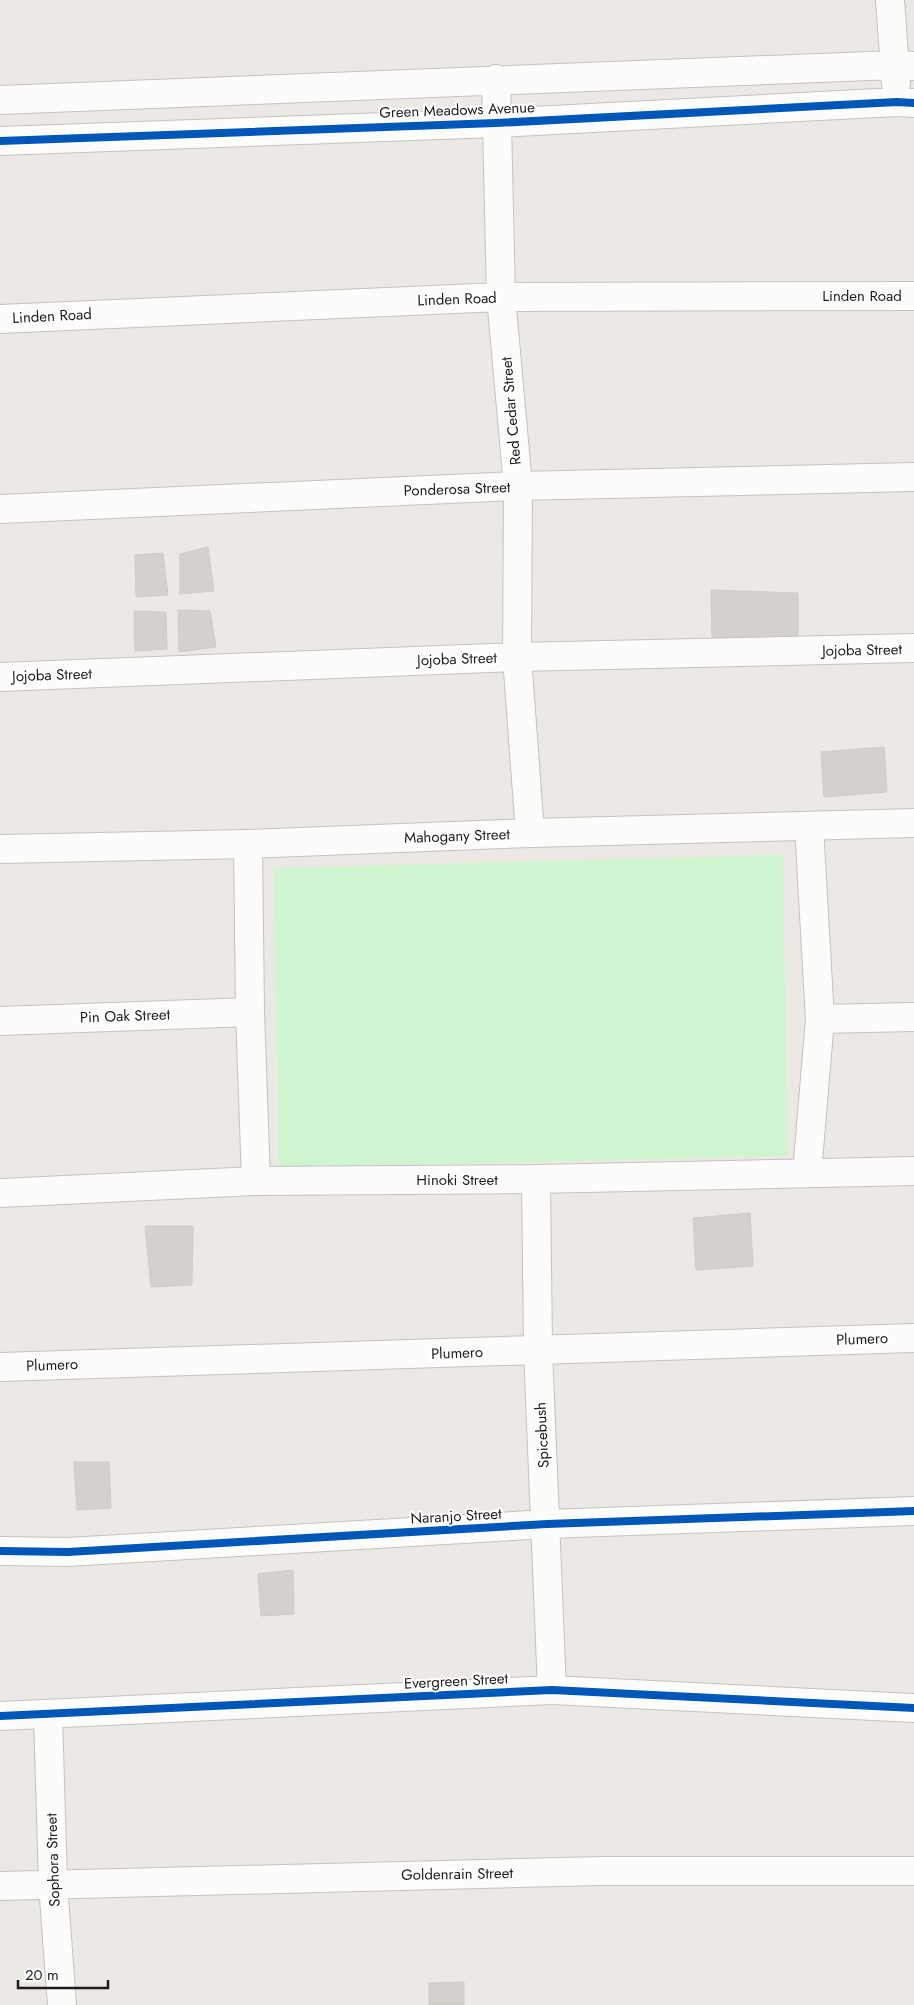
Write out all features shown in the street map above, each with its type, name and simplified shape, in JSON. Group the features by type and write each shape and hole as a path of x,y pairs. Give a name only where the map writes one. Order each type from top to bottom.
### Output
{"street":[{"path":"890,0 905,66 905,102"},
{"name":"Green Meadows Avenue","path":"0,100 905,66"},
{"name":"Red Cedar Street","path":"496,80 501,297 518,486 517,657 530,833"},
{"name":"Green Meadows Avenue","path":"0,141 496,123 905,102"},
{"name":"Linden Road","path":"0,319 501,297 914,296"},
{"name":"Ponderosa Street","path":"0,509 518,486 914,477"},
{"name":"Jojoba Street","path":"0,676 517,657 914,648"},
{"name":"Mahogany Street","path":"0,849 248,844 530,833 914,823"},
{"path":"807,1173 820,1019 809,827"},
{"path":"248,844 250,1012 256,1181"},
{"name":"Pin Oak Street","path":"0,1021 250,1012"},
{"path":"820,1019 914,1017"},
{"name":"Hinoki Street","path":"0,1193 256,1181 536,1179 914,1170"},
{"name":"Spicebush","path":"536,1179 538,1350 552,1690"},
{"name":"Plumero","path":"0,1367 914,1338"},
{"name":"Naranjo Street","path":"0,1552 68,1552 546,1524 914,1511"},
{"name":"Evergreen Street","path":"0,1716 552,1690 914,1708"},
{"name":"Sophora Street","path":"48,1715 53,1884 62,2005"},
{"name":"Goldenrain Street","path":"0,1886 601,1871 914,1871"}],"green space":[{"path":"783,855 788,1156 279,1168 274,868"}],"building":[{"path":"208,547 214,591 180,594 180,554"},
{"path":"163,553 168,595 136,597 135,555"},
{"path":"711,590 798,593 798,642 712,638"},
{"path":"178,610 210,611 216,647 179,652"},
{"path":"134,611 166,612 167,649 135,651"},
{"path":"884,747 887,792 824,797 821,752"},
{"path":"750,1213 753,1266 696,1270 693,1218"},
{"path":"145,1226 193,1226 192,1285 151,1287"},
{"path":"74,1462 109,1462 111,1508 77,1510"},
{"path":"293,1570 294,1614 261,1616 258,1574"},
{"path":"464,1982 464,2005 429,2005 429,1983"}],"cycle path":[{"path":"0,141 496,123 897,102 914,103"},
{"path":"0,1551 68,1552 547,1524 914,1511"},
{"path":"0,1716 552,1690 914,1708"}]}
